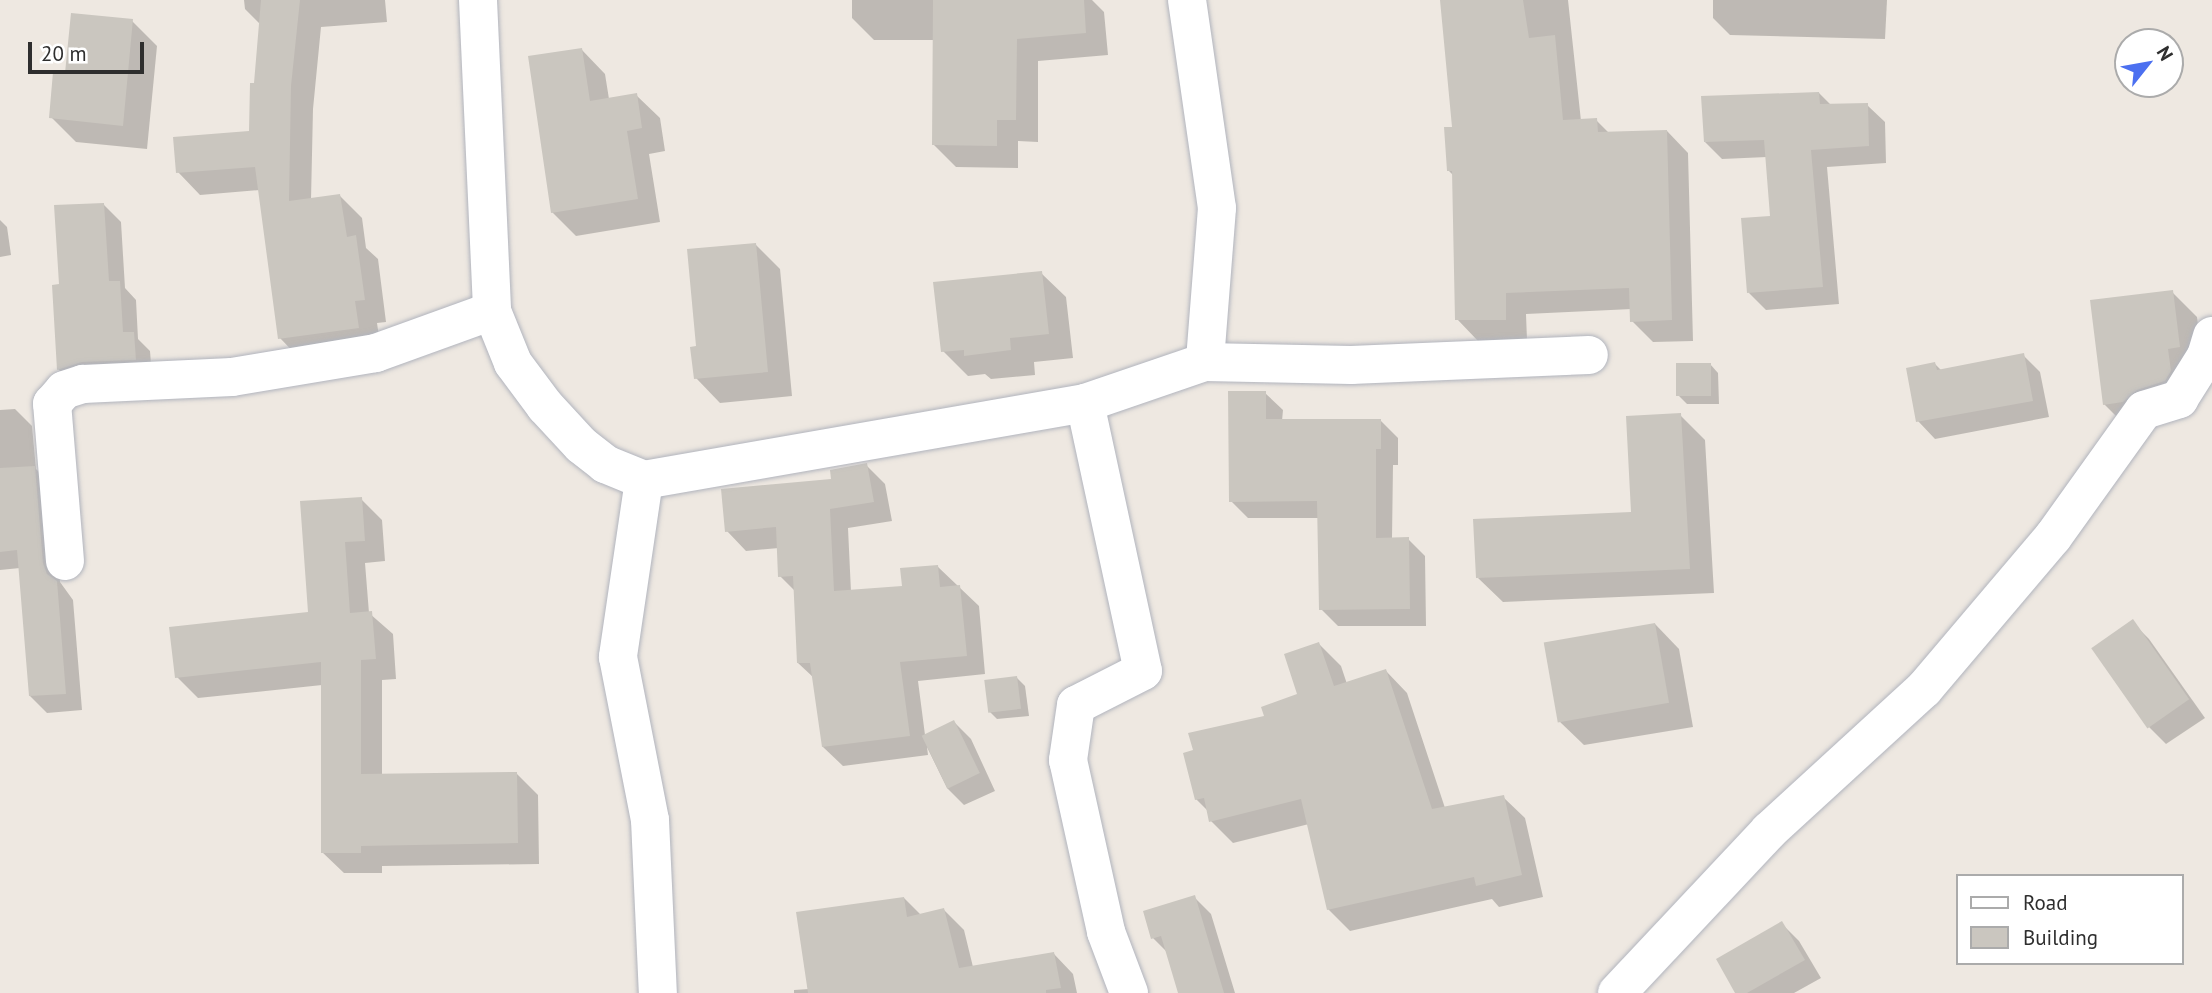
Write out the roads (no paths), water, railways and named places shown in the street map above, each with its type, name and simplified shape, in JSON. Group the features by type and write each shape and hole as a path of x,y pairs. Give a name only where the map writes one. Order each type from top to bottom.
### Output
{"street":[{"path":"478,0 492,311 513,363 545,406 581,445 605,464 645,480 1084,403 1205,362 1351,365 1589,355"},
{"path":"1186,0 1217,208 1205,362"},
{"path":"65,561 52,404 64,390 83,384 232,377 376,353 492,311"},
{"path":"1618,993 1769,831 1924,689 2053,537 2144,410 2179,399 2206,356 2212,336"},
{"path":"1084,403 1143,671 1076,705 1068,760 1106,932 1129,993"},
{"path":"645,480 618,657 650,820 658,993"}]}
